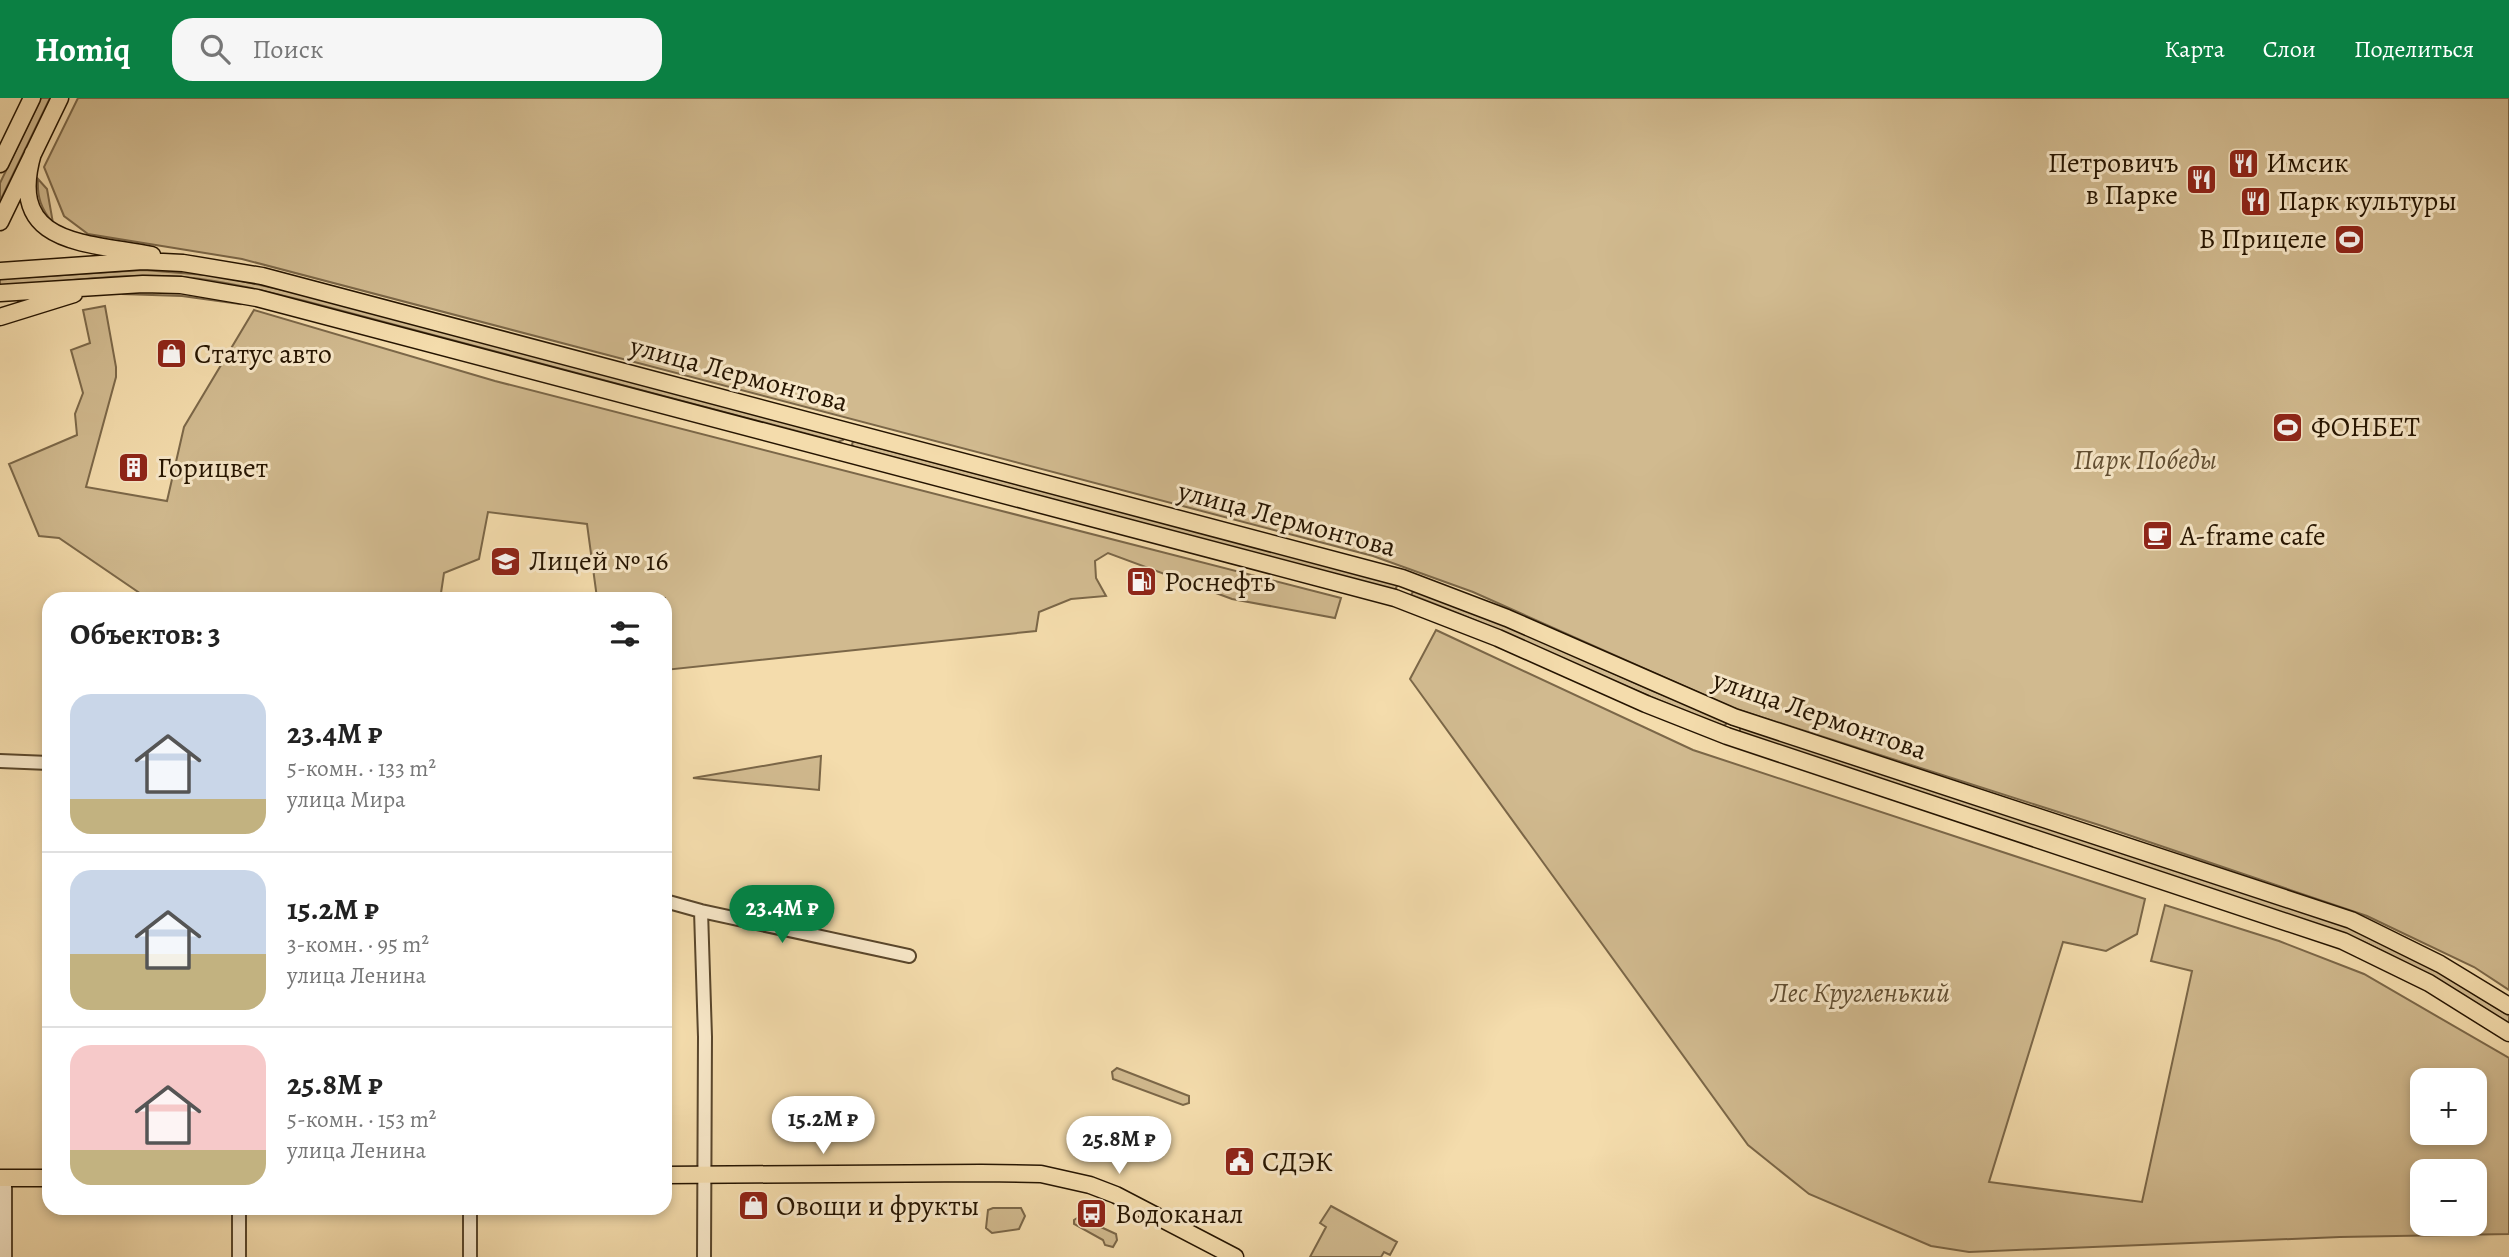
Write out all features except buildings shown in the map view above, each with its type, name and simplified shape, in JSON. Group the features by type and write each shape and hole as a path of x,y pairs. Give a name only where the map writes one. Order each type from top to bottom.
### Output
{"main road":[{"path":"0,164 32,98"},
{"path":"0,222 60,98"},
{"path":"33,153 28,171 27,201 39,223 57,234 87,243 220,268"},
{"name":"улица Лермонтова","path":"0,271 143,261 183,263 308,287 1402,578 1496,613 1734,717 2351,920 2440,964 2509,1006"},
{"name":"улица Лермонтова","path":"2,293 143,284 181,285 257,298 844,455 1395,598 1477,629 1646,704 1727,736 2343,941 2429,983 2509,1033"},
{"name":"улица Лермонтова","path":"0,317 97,286"},
{"path":"844,455 848,431"},
{"path":"1727,736 1734,717"},
{"path":"672,1175 981,1172 1041,1174 1082,1182 1116,1195 1235,1257"},
{"path":"2,1178 42,1178"}],"street":[{"path":"0,761 42,763"},
{"path":"672,903 909,956"},
{"path":"701,911 705,1037 704,1257"},
{"path":"2,1178 5,1257"},
{"path":"239,1215 239,1257"},
{"path":"470,1215 470,1257"}],"green space":[{"path":"41,98 50,98 0,201 0,183"},
{"name":"Парк Победы","path":"78,98 2509,98 2509,990 2474,967 2367,916 2099,825 1733,708 1473,592 1373,556 242,259 88,234 64,216 44,167"},
{"path":"38,179 47,189 53,223 41,202"},
{"path":"144,270 218,276 306,295 842,437 843,440 838,442 305,301 230,284 183,277 138,276 0,287 0,279"},
{"path":"174,291 240,304 182,296 123,294"},
{"path":"105,306 116,367 116,377 86,487 167,501 184,427 254,310 495,381 1341,598 1335,618 1232,599 1108,553 1095,561 1096,578 1106,596 1071,599 1039,612 1036,631 672,669 672,592 596,592 587,524 488,512 479,559 444,573 441,592 138,592 59,538 39,536 9,464 77,435 75,414 83,393 71,350 90,343 83,310"},
{"path":"853,441 1397,586 1395,590 854,447"},
{"path":"1414,590 1505,625 1653,691 1726,720 1726,724 1724,726 1645,695 1490,626 1411,595"},
{"name":"Лес Кругленький","path":"1436,630 1693,750 2145,899 2137,934 2106,951 2063,942 1989,1182 2142,1202 2192,971 2151,961 2165,905 2279,941 2364,974 2509,1058 2509,1234 2487,1234 2487,1159 2410,1159 2410,1236 1969,1252 1931,1246 1809,1194 1748,1145 1410,679"},
{"path":"1740,726 2349,927 2436,970 2509,1016 2509,1024 2429,976 2346,934 1740,733"},
{"path":"821,756 819,790 693,778"},
{"path":"1117,1068 1189,1096 1189,1103 1183,1105 1113,1079 1112,1072"},
{"path":"1331,1206 1397,1242 1390,1255 1384,1252 1381,1257 1310,1257 1326,1227 1320,1223"},
{"path":"1021,1208 1025,1216 1019,1229 992,1233 986,1228 988,1210"},
{"path":"1079,1217 1116,1234 1117,1240 1113,1247 1105,1245 1103,1240 1074,1224 1074,1220"}],"place":[{"name":"Имсик","path":"2243,163"},
{"name":"Петровичъ в Парке","path":"2201,179"},
{"name":"Парк культуры","path":"2255,201"},
{"name":"В Прицеле","path":"2350,239"},
{"name":"Статус авто","path":"171,354"},
{"name":"ФОНБЕТ","path":"2288,427"},
{"name":"Горицвет","path":"134,468"},
{"name":"A-frame cafe","path":"2157,536"},
{"name":"Лицей № 16","path":"506,561"},
{"name":"Роснефть","path":"1141,582"},
{"name":"СДЭК","path":"1239,1162"},
{"name":"Овощи и фрукты","path":"753,1206"},
{"name":"Водоканал","path":"1092,1214"}]}
